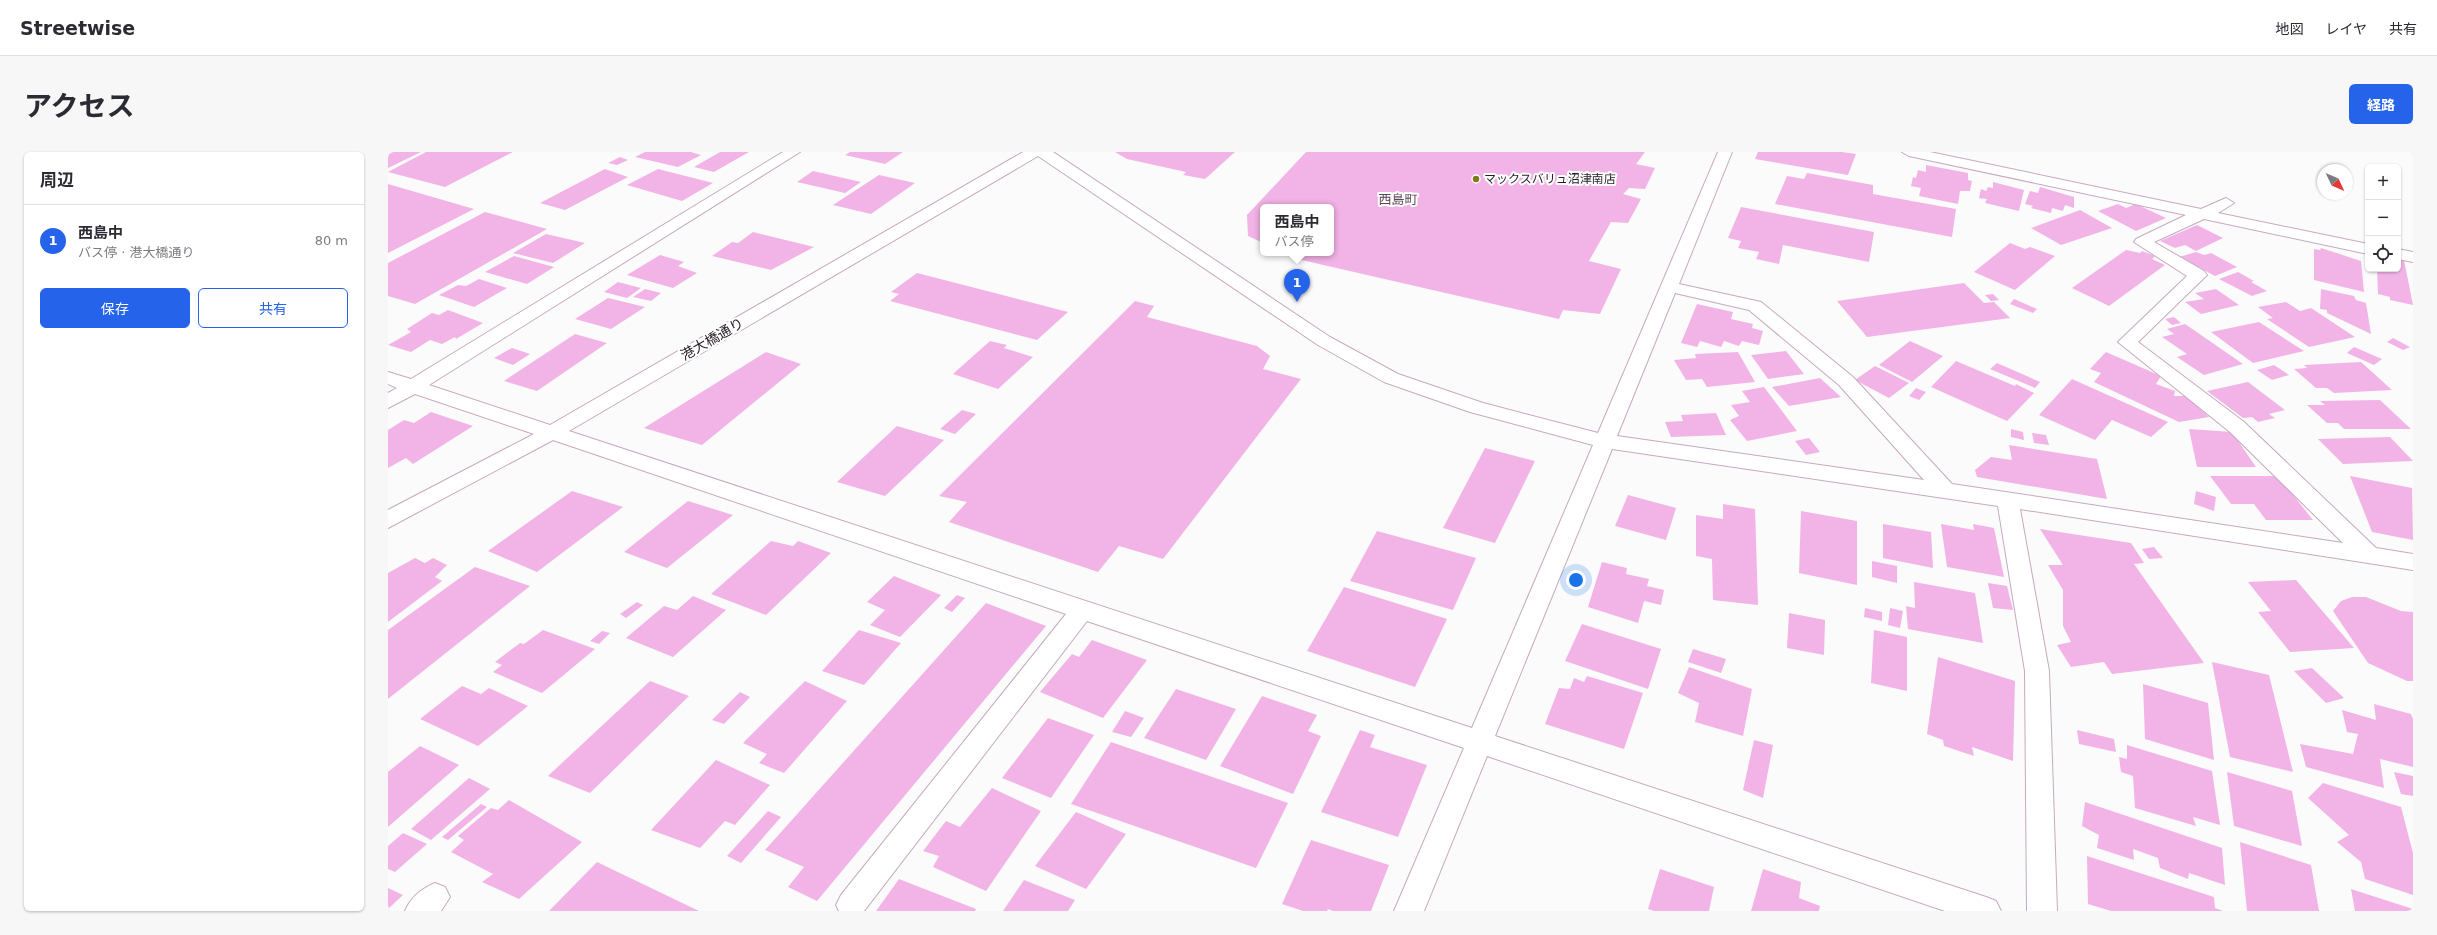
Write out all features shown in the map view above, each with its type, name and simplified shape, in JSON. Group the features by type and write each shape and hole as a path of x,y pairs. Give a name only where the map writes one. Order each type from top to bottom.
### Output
{"street":[{"path":"388,402 793,152"},
{"name":"港大橋通り","path":"388,520 553,432 1034,152"},
{"path":"1043,152 1324,341 1391,378 1477,408 1603,441 2008,499 2413,562"},
{"path":"1409,911 1603,441 1725,152"},
{"path":"1909,152 2204,213 2365,248"},
{"path":"2226,203 2142,242 2198,275 2127,342 2237,428 2370,556"},
{"path":"2401,255 2413,257"},
{"path":"1669,287 1755,306 1846,382 1946,490"},
{"path":"388,378 1478,743 1986,911"},
{"path":"2008,499 2037,671 2042,911"},
{"path":"851,905 1082,610"}],"building":[{"path":"388,152 421,152 388,168"},
{"path":"426,152 513,152 445,187 388,172"},
{"path":"645,152 691,152 701,155 678,167 635,157"},
{"path":"720,152 749,152 714,172 694,167"},
{"path":"850,152 903,152 885,164 845,155"},
{"path":"1115,152 1235,152 1205,179 1183,175 1186,172 1127,159"},
{"path":"1306,152 1645,152 1636,164 1655,168 1645,189 1629,188 1623,194 1641,199 1628,223 1611,222 1589,261 1621,269 1600,314 1563,310 1559,319 1289,256 1334,256 1334,204 1260,204 1260,242 1248,236 1247,215"},
{"path":"1758,152 1842,152 1856,154 1848,175 1755,159"},
{"path":"620,157 628,160 617,165 608,163"},
{"path":"1926,165 1968,173 1968,180 1972,181 1970,191 1960,191 1958,204 1919,196 1921,188 1911,186 1913,177 1916,178 1918,170 1926,172"},
{"path":"605,169 628,177 565,210 540,203"},
{"path":"658,169 713,183 682,201 627,185"},
{"path":"813,171 861,182 845,193 797,182"},
{"path":"1807,173 1873,185 1873,194 1956,209 1952,237 1775,204 1787,176 1804,179"},
{"path":"879,175 915,183 871,214 833,205"},
{"path":"1993,182 2024,190 2019,211 1985,203 1987,199 1979,198 1981,189 1986,191 1988,187 1993,188"},
{"path":"388,184 474,209 388,253"},
{"path":"2040,187 2074,197 2074,208 2065,205 2063,211 2052,208 2051,213 2031,208 2033,206 2025,204 2030,191 2038,193"},
{"path":"2118,204 2126,208 2136,204 2166,218 2136,231 2098,211"},
{"path":"1741,207 1874,232 1869,262 1783,245 1779,264 1756,259 1759,252 1738,248 1741,241 1728,238"},
{"path":"2080,210 2112,228 2061,245 2031,228"},
{"path":"485,212 547,229 415,304 388,296 388,263"},
{"path":"2197,225 2223,238 2196,251 2185,245 2175,248 2160,241"},
{"path":"753,232 814,247 771,270 712,256 732,242 738,243"},
{"path":"546,234 585,243 553,263 513,253"},
{"path":"2010,243 2025,249 2030,247 2055,256 2015,290 1974,272"},
{"path":"2321,248 2361,261 2364,292 2314,280 2314,249 2320,250"},
{"path":"2126,250 2140,253 2142,251 2155,256 2152,259 2165,265 2109,306 2072,288"},
{"path":"2196,252 2204,255 2211,253 2237,267 2215,276 2179,257"},
{"path":"660,255 684,262 678,266 697,273 673,288 627,275"},
{"path":"514,256 554,267 527,284 485,272"},
{"path":"2401,260 2404,260 2413,305 2390,300 2390,297 2378,294 2377,272 2401,272"},
{"path":"2238,272 2254,281 2251,282 2267,291 2252,296 2219,279"},
{"path":"917,273 1068,312 1037,340 890,301 899,294 891,292"},
{"path":"479,279 507,288 474,307 439,295 458,285 466,286"},
{"path":"618,282 641,288 627,298 604,292"},
{"path":"1964,283 1984,303 1994,302 2010,318 1867,337 1837,301"},
{"path":"645,289 661,293 651,301 633,297"},
{"path":"2216,289 2239,305 2201,314 2185,302 2204,299 2195,293"},
{"path":"2321,289 2354,296 2356,300 2366,303 2371,334 2327,313 2327,310 2320,309"},
{"path":"1993,294 1999,300 1991,301 1985,295"},
{"path":"608,298 645,307 611,329 575,319"},
{"path":"2014,299 2037,309 2033,313 2010,304"},
{"path":"1135,301 1154,306 1147,317 1257,346 1270,356 1263,369 1301,379 1163,559 1119,546 1098,572 949,522 967,502 939,496"},
{"path":"2286,302 2300,311 2311,308 2355,337 2309,347 2267,319 2273,318 2258,307"},
{"path":"1697,304 1733,312 1731,319 1753,324 1752,328 1763,331 1759,345 1742,341 1739,346 1724,341 1721,347 1700,341 1697,347 1681,343"},
{"path":"448,310 483,323 456,339 455,337 442,344 430,340 411,352 388,345 411,332 407,329 432,313 439,315"},
{"path":"2174,317 2181,323 2172,325 2165,319"},
{"path":"2259,322 2304,351 2253,363 2211,332"},
{"path":"2185,324 2243,364 2204,375 2177,357 2187,354 2162,337 2174,334 2167,329"},
{"path":"575,334 607,343 537,391 504,381"},
{"path":"2393,338 2410,347 2403,350 2387,342"},
{"path":"990,341 1007,345 1004,348 1033,357 998,389 953,374"},
{"path":"1910,341 1943,356 1912,382 1879,365"},
{"path":"2354,347 2382,359 2374,365 2347,353"},
{"path":"512,348 530,354 513,365 494,358"},
{"path":"1786,351 1804,374 1768,379 1751,355"},
{"path":"766,352 801,364 702,445 644,428"},
{"path":"1738,352 1755,382 1707,387 1702,379 1686,380 1674,360 1696,358 1695,354"},
{"path":"2106,352 2161,376 2156,384 2175,391 2174,396 2186,396 2209,417 2179,422 2094,382 2101,373 2090,369"},
{"path":"1956,361 2015,386 2016,384 2034,393 2007,421 1931,387"},
{"path":"2361,362 2392,390 2334,393 2327,388 2316,388 2294,369 2307,368 2304,365"},
{"path":"1997,363 2040,382 2035,388 1990,369"},
{"path":"2274,365 2289,375 2272,380 2257,370"},
{"path":"1875,366 1909,383 1889,398 1855,380"},
{"path":"1820,378 1841,397 1789,406 1772,387"},
{"path":"2072,379 2168,422 2151,437 2112,420 2095,440 2039,415"},
{"path":"2248,382 2285,410 2269,414 2275,418 2258,422 2252,417 2243,418 2207,391"},
{"path":"1764,387 1797,431 1747,441 1730,420 1739,416 1731,405 1750,402 1742,391"},
{"path":"1916,388 1926,392 1919,400 1909,396"},
{"path":"2380,400 2411,429 2344,429 2338,423 2327,423 2307,405 2325,405 2320,401"},
{"path":"962,410 976,414 955,434 940,429"},
{"path":"431,412 473,426 413,464 406,458 388,468 388,430 404,420 414,423"},
{"path":"1716,413 1726,435 1671,437 1665,422 1683,421 1681,415"},
{"path":"897,426 944,440 885,496 837,482"},
{"path":"2011,429 2023,432 2024,440 2011,437"},
{"path":"2189,429 2232,432 2256,467 2197,467"},
{"path":"2032,433 2046,435 2049,445 2034,443"},
{"path":"2390,437 2413,461 2343,464 2318,439"},
{"path":"1809,438 1820,452 1806,455 1795,441"},
{"path":"2009,445 2097,459 2107,499 1977,477 1975,470 1991,457 2012,460"},
{"path":"1485,448 1535,461 1495,543 1443,528"},
{"path":"2210,476 2278,476 2313,520 2266,520 2254,504 2231,504"},
{"path":"2350,476 2412,488 2413,540 2372,532"},
{"path":"572,491 623,507 537,572 488,551"},
{"path":"2196,491 2216,497 2214,511 2194,504"},
{"path":"1628,495 1676,508 1666,540 1615,526"},
{"path":"688,501 733,515 667,568 624,552"},
{"path":"1723,504 1755,509 1758,605 1713,600 1712,559 1696,556 1696,515 1723,519"},
{"path":"1801,511 1857,521 1857,585 1799,573"},
{"path":"1883,524 1931,532 1933,568 1883,558"},
{"path":"1941,524 1974,530 1973,524 1994,528 2004,577 1947,567"},
{"path":"2040,529 2131,543 2144,563 2134,564 2204,663 2112,674 2104,662 2071,667 2057,645 2071,642 2063,626 2063,590 2048,565 2063,565"},
{"path":"1377,531 1476,558 1453,610 1350,581"},
{"path":"771,541 793,546 798,541 831,553 766,615 711,594"},
{"path":"2154,547 2163,558 2149,559 2142,549"},
{"path":"415,558 425,563 433,558 447,565 435,577 442,581 388,622 388,573"},
{"path":"1872,561 1897,566 1897,583 1872,577"},
{"path":"1602,562 1627,568 1626,574 1649,579 1647,586 1664,590 1661,605 1644,601 1638,623 1588,607"},
{"path":"475,567 530,586 388,699 388,630"},
{"path":"894,576 941,595 900,637 870,625 885,610 867,602"},
{"path":"2296,580 2354,648 2290,652 2258,612 2271,611 2248,582"},
{"path":"1914,582 1975,593 1983,643 1908,629 1906,606 1915,608"},
{"path":"1988,583 2007,586 2013,610 1993,608"},
{"path":"1344,587 1447,619 1415,687 1307,651"},
{"path":"957,595 965,598 952,612 944,608"},
{"path":"693,596 726,610 673,657 626,638 664,606 677,610"},
{"path":"2352,597 2366,597 2401,611 2413,612 2413,681 2407,681 2368,663 2333,611 2341,601"},
{"path":"637,602 643,605 626,618 620,614"},
{"path":"986,603 1046,626 817,901 788,887 804,867 765,850"},
{"path":"1865,608 1882,612 1882,621 1864,617"},
{"path":"1890,608 1903,611 1900,628 1888,625"},
{"path":"1789,613 1825,620 1824,655 1787,648"},
{"path":"1582,624 1661,649 1648,689 1565,661"},
{"path":"543,630 595,649 542,693 493,672 502,665 495,662 520,643 524,644"},
{"path":"859,630 901,643 864,685 822,671"},
{"path":"1874,630 1907,637 1907,691 1871,683"},
{"path":"602,631 610,633 599,644 590,641"},
{"path":"1092,640 1147,660 1103,718 1040,692 1072,654 1079,657"},
{"path":"1693,649 1726,659 1721,673 1688,662"},
{"path":"1938,657 2015,681 2013,761 1972,747 1974,756 1944,746 1943,740 1927,734"},
{"path":"2212,662 2269,675 2293,772 2230,757"},
{"path":"1689,667 1752,689 1743,736 1695,722 1699,703 1678,693"},
{"path":"2312,668 2344,698 2326,703 2294,671"},
{"path":"1587,676 1643,693 1624,749 1545,724 1559,688 1570,689 1574,678 1584,682"},
{"path":"650,681 689,696 590,793 548,776"},
{"path":"805,681 847,701 784,773 759,763 767,754 743,743"},
{"path":"2143,684 2208,703 2214,760 2145,739"},
{"path":"462,686 481,694 489,688 528,706 478,746 420,719"},
{"path":"1176,689 1236,709 1206,760 1144,738"},
{"path":"740,692 750,697 724,724 712,720"},
{"path":"1262,696 1317,715 1308,731 1321,736 1293,794 1220,766"},
{"path":"2374,704 2411,714 2413,719 2413,767 2380,759 2384,788 2306,767 2300,744 2353,754 2358,734 2347,732 2342,710 2376,720"},
{"path":"1125,711 1144,718 1131,737 1112,732"},
{"path":"1048,718 1094,735 1051,798 1002,778"},
{"path":"1360,730 1375,735 1370,747 1427,765 1398,837 1321,812"},
{"path":"2077,730 2114,739 2116,752 2079,744"},
{"path":"1754,740 1773,745 1763,798 1743,790"},
{"path":"1111,742 1288,803 1256,868 1071,804"},
{"path":"2127,745 2212,771 2220,825 2193,817 2196,826 2135,808 2133,776 2121,772 2119,757 2127,759"},
{"path":"420,746 459,765 388,827 388,772"},
{"path":"716,760 770,785 735,825 725,821 700,848 651,830"},
{"path":"2227,772 2292,791 2302,846 2234,826"},
{"path":"2394,772 2413,776 2413,796 2401,794"},
{"path":"469,778 490,789 431,840 411,829"},
{"path":"2323,783 2401,807 2413,853 2413,895 2365,879 2361,862 2337,842 2349,835 2308,798"},
{"path":"992,788 1041,811 986,891 933,867 939,856 923,851 946,821 960,827"},
{"path":"509,800 582,842 519,899 482,882 493,874 451,852 464,840 458,836 491,808 498,810"},
{"path":"2085,802 2222,848 2225,885 2189,873 2188,879 2160,868 2158,858 2133,849 2134,860 2097,848 2099,835 2082,826"},
{"path":"481,804 487,807 448,840 442,837"},
{"path":"768,811 781,817 741,863 727,856"},
{"path":"1076,812 1126,834 1086,889 1035,866"},
{"path":"403,833 427,844 395,872 388,869 388,846"},
{"path":"1311,840 1389,865 1371,911 1333,911 1328,909 1327,911 1303,911 1282,904"},
{"path":"2240,842 2311,865 2319,911 2247,911"},
{"path":"2087,856 2214,897 2215,908 2223,911 2111,911 2088,904"},
{"path":"597,862 699,911 549,911"},
{"path":"1660,869 1714,887 1709,911 1654,911 1648,909"},
{"path":"1763,869 1801,882 1799,898 1820,906 1819,911 1751,911"},
{"path":"899,879 976,909 975,911 876,911"},
{"path":"1024,880 1075,900 1068,911 1003,911"},
{"path":"388,888 403,895 388,909"},
{"path":"2351,889 2413,909 2413,911 2355,911"}],"place":[{"name":"マックスバリュ沼津南店","path":"1476,179"},
{"name":"西島中","path":"1297,302"}],"district":[{"name":"西島町","path":"1398,199"}]}
